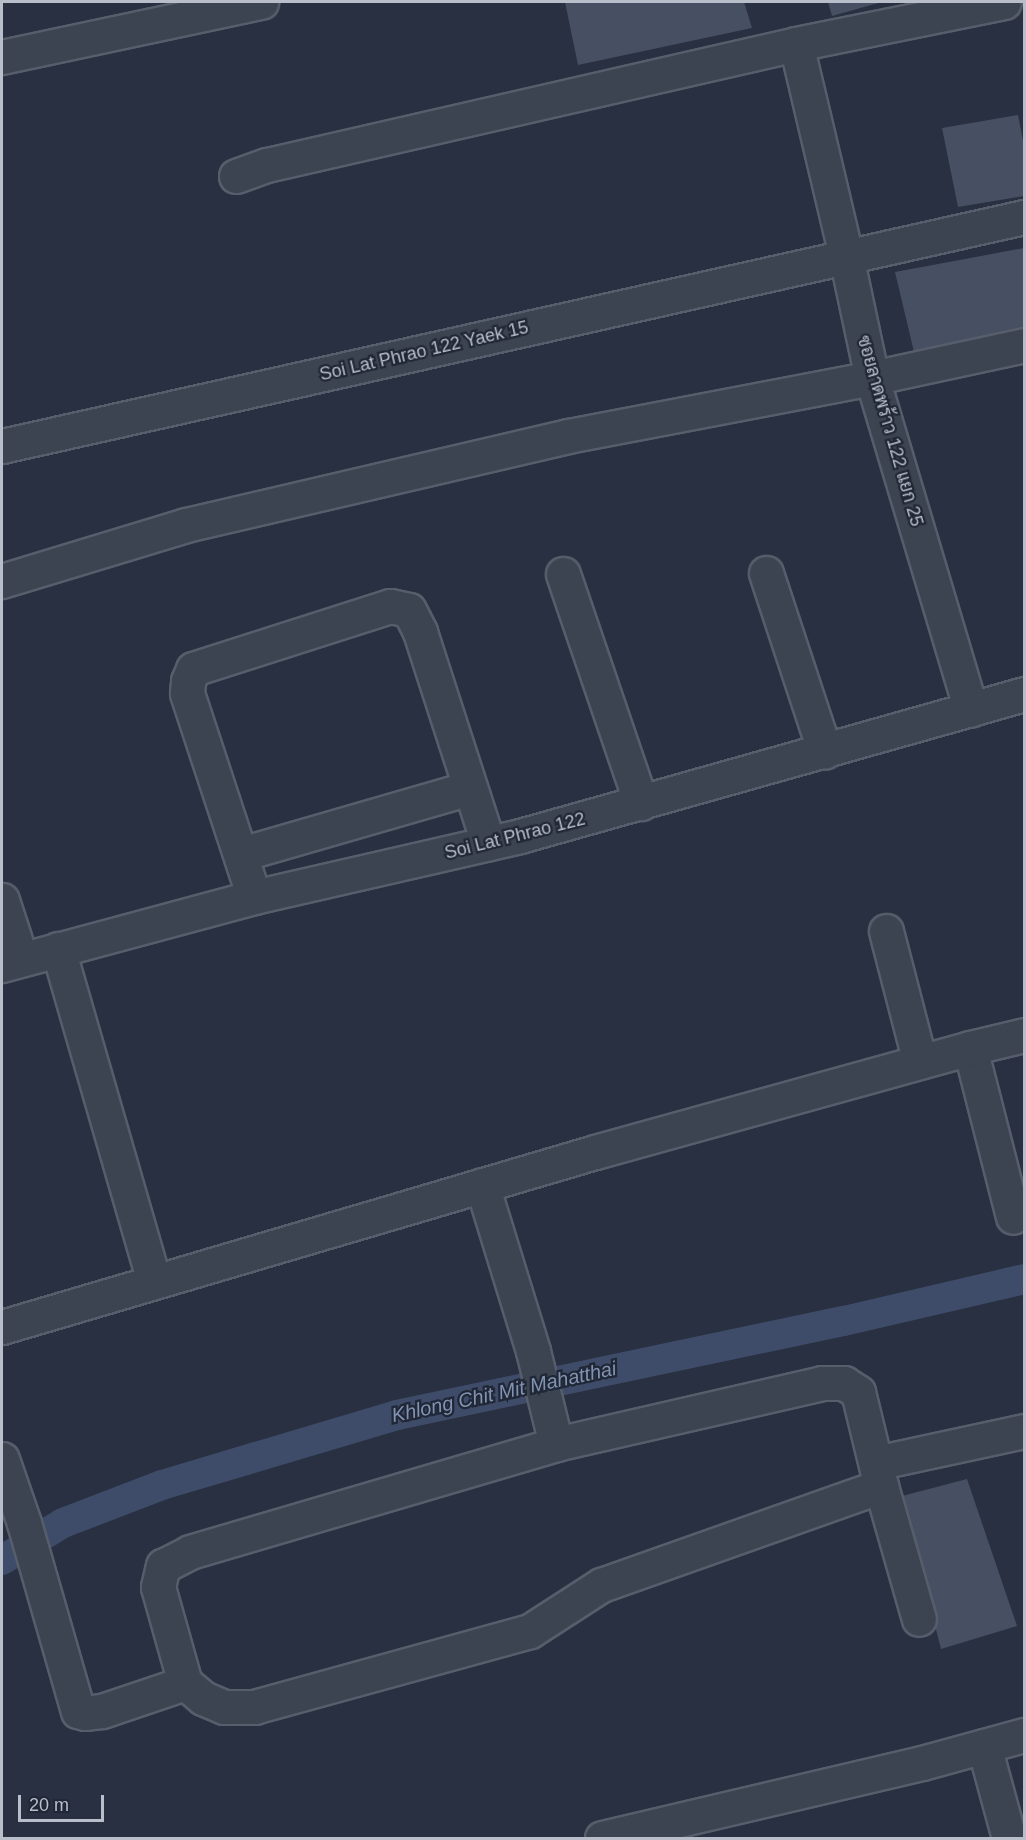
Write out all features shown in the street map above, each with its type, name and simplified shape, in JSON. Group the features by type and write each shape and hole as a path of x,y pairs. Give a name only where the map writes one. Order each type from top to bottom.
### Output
{"street":[{"path":"2,57 261,2"},
{"path":"236,176 267,165 796,44 1004,2"},
{"name":"ซอยลาดพร้าว 122 แยก 25","path":"796,44 872,378 971,710"},
{"name":"Soi Lat Phrao 122 Yaek 15","path":"2,446 1024,217"},
{"path":"2,581 186,525 568,436 872,378 1024,345"},
{"path":"766,573 825,752"},
{"path":"563,574 641,803"},
{"path":"254,897 188,693 188,681 193,669 390,606 409,610 420,632 488,843"},
{"name":"Soi Lat Phrao 122","path":"11,962 254,897 488,843 641,803 1024,694"},
{"path":"241,854 470,788"},
{"path":"2,900 11,962"},
{"path":"886,931 920,1062"},
{"path":"57,949 154,1281"},
{"path":"2,1327 482,1185 970,1048 1024,1035"},
{"path":"970,1048 1013,1217"},
{"path":"482,1185 533,1351 556,1444"},
{"path":"920,1618 878,1475 858,1392 844,1383 822,1383 556,1444 190,1552 163,1566 158,1587 186,1683 203,1698 224,1707 255,1707 519,1634 530,1630 602,1585 878,1475 1024,1431"},
{"path":"2,1459 24,1522 78,1711 85,1713 102,1711 186,1683"},
{"path":"602,1839 1024,1735"},
{"path":"984,1746 1009,1839"}],"building":[{"path":"565,2 744,2 752,28 578,65"},
{"path":"828,2 882,2 832,16"},
{"path":"1018,115 1024,146 1024,196 958,207 942,128"},
{"path":"1024,248 1024,330 914,352 895,272"},
{"path":"967,1479 1017,1626 941,1649 902,1496"}],"waterway":[{"name":"Khlong Chit Mit Mahatthai","path":"2,1560 63,1523 162,1485 397,1415 844,1321 1024,1279"}]}
